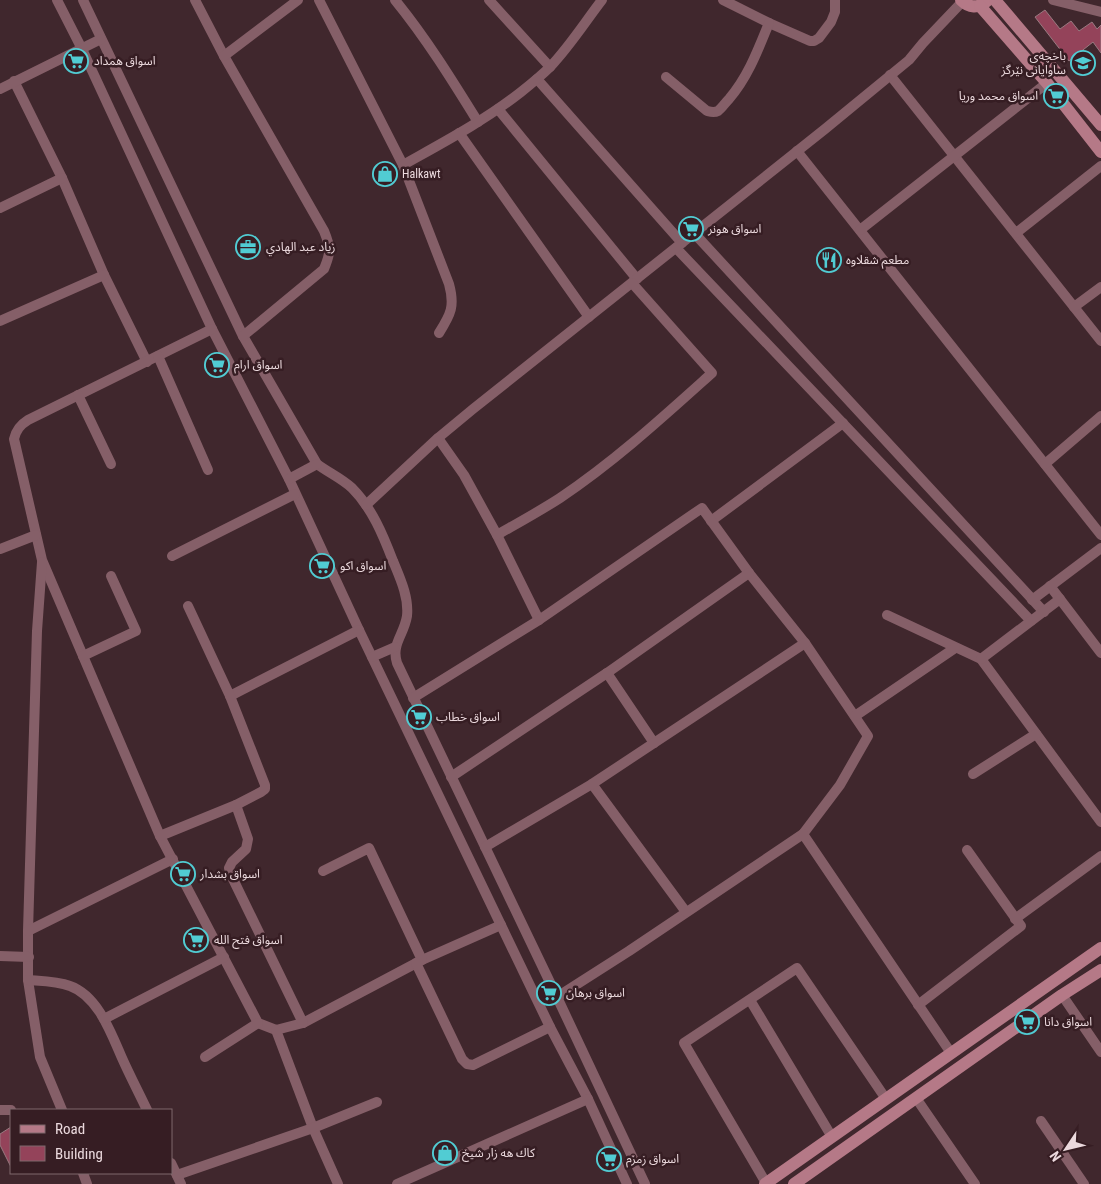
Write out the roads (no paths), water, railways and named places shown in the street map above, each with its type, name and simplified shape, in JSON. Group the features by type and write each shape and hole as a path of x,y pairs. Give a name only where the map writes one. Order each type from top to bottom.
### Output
{"street":[{"path":"57,0 82,49 212,329 289,479 359,630 550,1027 588,1099 626,1184"},
{"path":"83,0 244,336 317,464 352,488 366,505 382,532 402,583 406,599 407,616 395,647 396,663 645,1184"},
{"path":"195,0 224,56 330,243 329,256 324,268 244,336"},
{"path":"224,56 298,0"},
{"path":"319,0 403,165 444,268 452,296 452,307 439,333"},
{"path":"394,0 414,23 430,46 478,122"},
{"path":"489,0 550,67"},
{"path":"403,165 478,122 537,79 576,37 602,0"},
{"path":"724,0 770,24 810,41 817,40 831,22 835,0"},
{"path":"995,0 1101,125"},
{"path":"1056,0 1101,12"},
{"path":"366,505 438,438 909,60 962,1 971,6 984,3 1101,152"},
{"path":"666,76 707,111 716,112 742,82 770,24"},
{"path":"0,89 102,39"},
{"path":"890,75 1101,341"},
{"path":"537,79 679,245 843,423 1031,621"},
{"path":"14,81 62,178 104,275 147,362"},
{"path":"860,230 1047,83"},
{"path":"498,109 634,281 712,373 659,421 593,474 559,498 498,535"},
{"path":"459,133 589,317"},
{"path":"797,151 1101,535"},
{"path":"1016,233 1101,166"},
{"path":"0,208 62,178"},
{"path":"694,233 1044,612"},
{"path":"0,322 104,275"},
{"path":"1074,307 1101,286"},
{"path":"212,329 28,420 16,431 14,439 42,560 160,836 258,1023 276,1030 302,1023 419,962 501,924"},
{"path":"158,356 208,470"},
{"path":"78,396 111,464"},
{"path":"1045,464 1101,416"},
{"path":"711,521 843,423"},
{"path":"438,438 464,476 498,535 539,620"},
{"path":"289,479 317,464"},
{"path":"172,556 295,494"},
{"path":"413,698 539,620 702,508 749,573 805,643 868,736 840,785 803,834 557,997"},
{"path":"0,549 36,535"},
{"path":"1032,600 1101,548"},
{"path":"42,560 37,632 28,980 40,1057 62,1109"},
{"path":"451,777 607,673 749,573"},
{"path":"83,656 136,631 111,576"},
{"path":"1050,586 1101,653"},
{"path":"982,659 1060,599"},
{"path":"160,836 236,805 265,788 230,696 188,606"},
{"path":"887,615 982,659 1101,822"},
{"path":"230,696 359,630"},
{"path":"485,847 592,784 805,643"},
{"path":"372,657 395,647"},
{"path":"854,716 955,648"},
{"path":"607,673 654,743"},
{"path":"974,774 1036,734"},
{"path":"592,784 686,912"},
{"path":"236,805 248,839 246,849 232,862 229,868 302,1023"},
{"path":"803,834 951,1053"},
{"path":"323,870 369,848 462,1059 466,1064 473,1065 550,1027"},
{"path":"918,1005 1020,926 967,850"},
{"path":"1015,919 1101,856"},
{"path":"28,931 173,859"},
{"path":"886,1099 797,968 684,1043 766,1184 1101,948"},
{"path":"0,956 28,957"},
{"path":"104,1019 224,957"},
{"path":"794,1184 1062,995 1101,970"},
{"path":"28,980 70,986 82,993 94,1004 104,1019 147,1109"},
{"path":"1062,995 1101,1052"},
{"path":"750,1000 832,1137"},
{"path":"206,1057 258,1023"},
{"path":"276,1030 313,1128 338,1184"},
{"path":"916,1098 975,1184"},
{"path":"397,1184 588,1099"},
{"path":"172,1165 179,1180 377,1102"},
{"path":"1041,1121 1084,1184"}],"place":[{"name":"اسواق همداد","path":"76,61"},
{"name":"باخچەی ساوایانی نێرگز","path":"1083,63"},
{"name":"اسواق محمد وريا","path":"1056,96"},
{"name":"Halkawt","path":"385,174"},
{"name":"اسواق هونر","path":"691,229"},
{"name":"زياد عبد الهادي","path":"248,247"},
{"name":"مطعم شقلاوه","path":"829,260"},
{"name":"اسواق ارام","path":"217,365"},
{"name":"اسواق اكو","path":"322,566"},
{"name":"اسواق خطاب","path":"419,717"},
{"name":"اسواق بشدار","path":"183,874"},
{"name":"اسواق فتح الله","path":"196,940"},
{"name":"اسواق برهان","path":"549,993"},
{"name":"اسواق دانا","path":"1027,1022"},
{"name":"كاك هه زار شيخ","path":"445,1153"},
{"name":"اسواق زمزم","path":"609,1159"}]}
